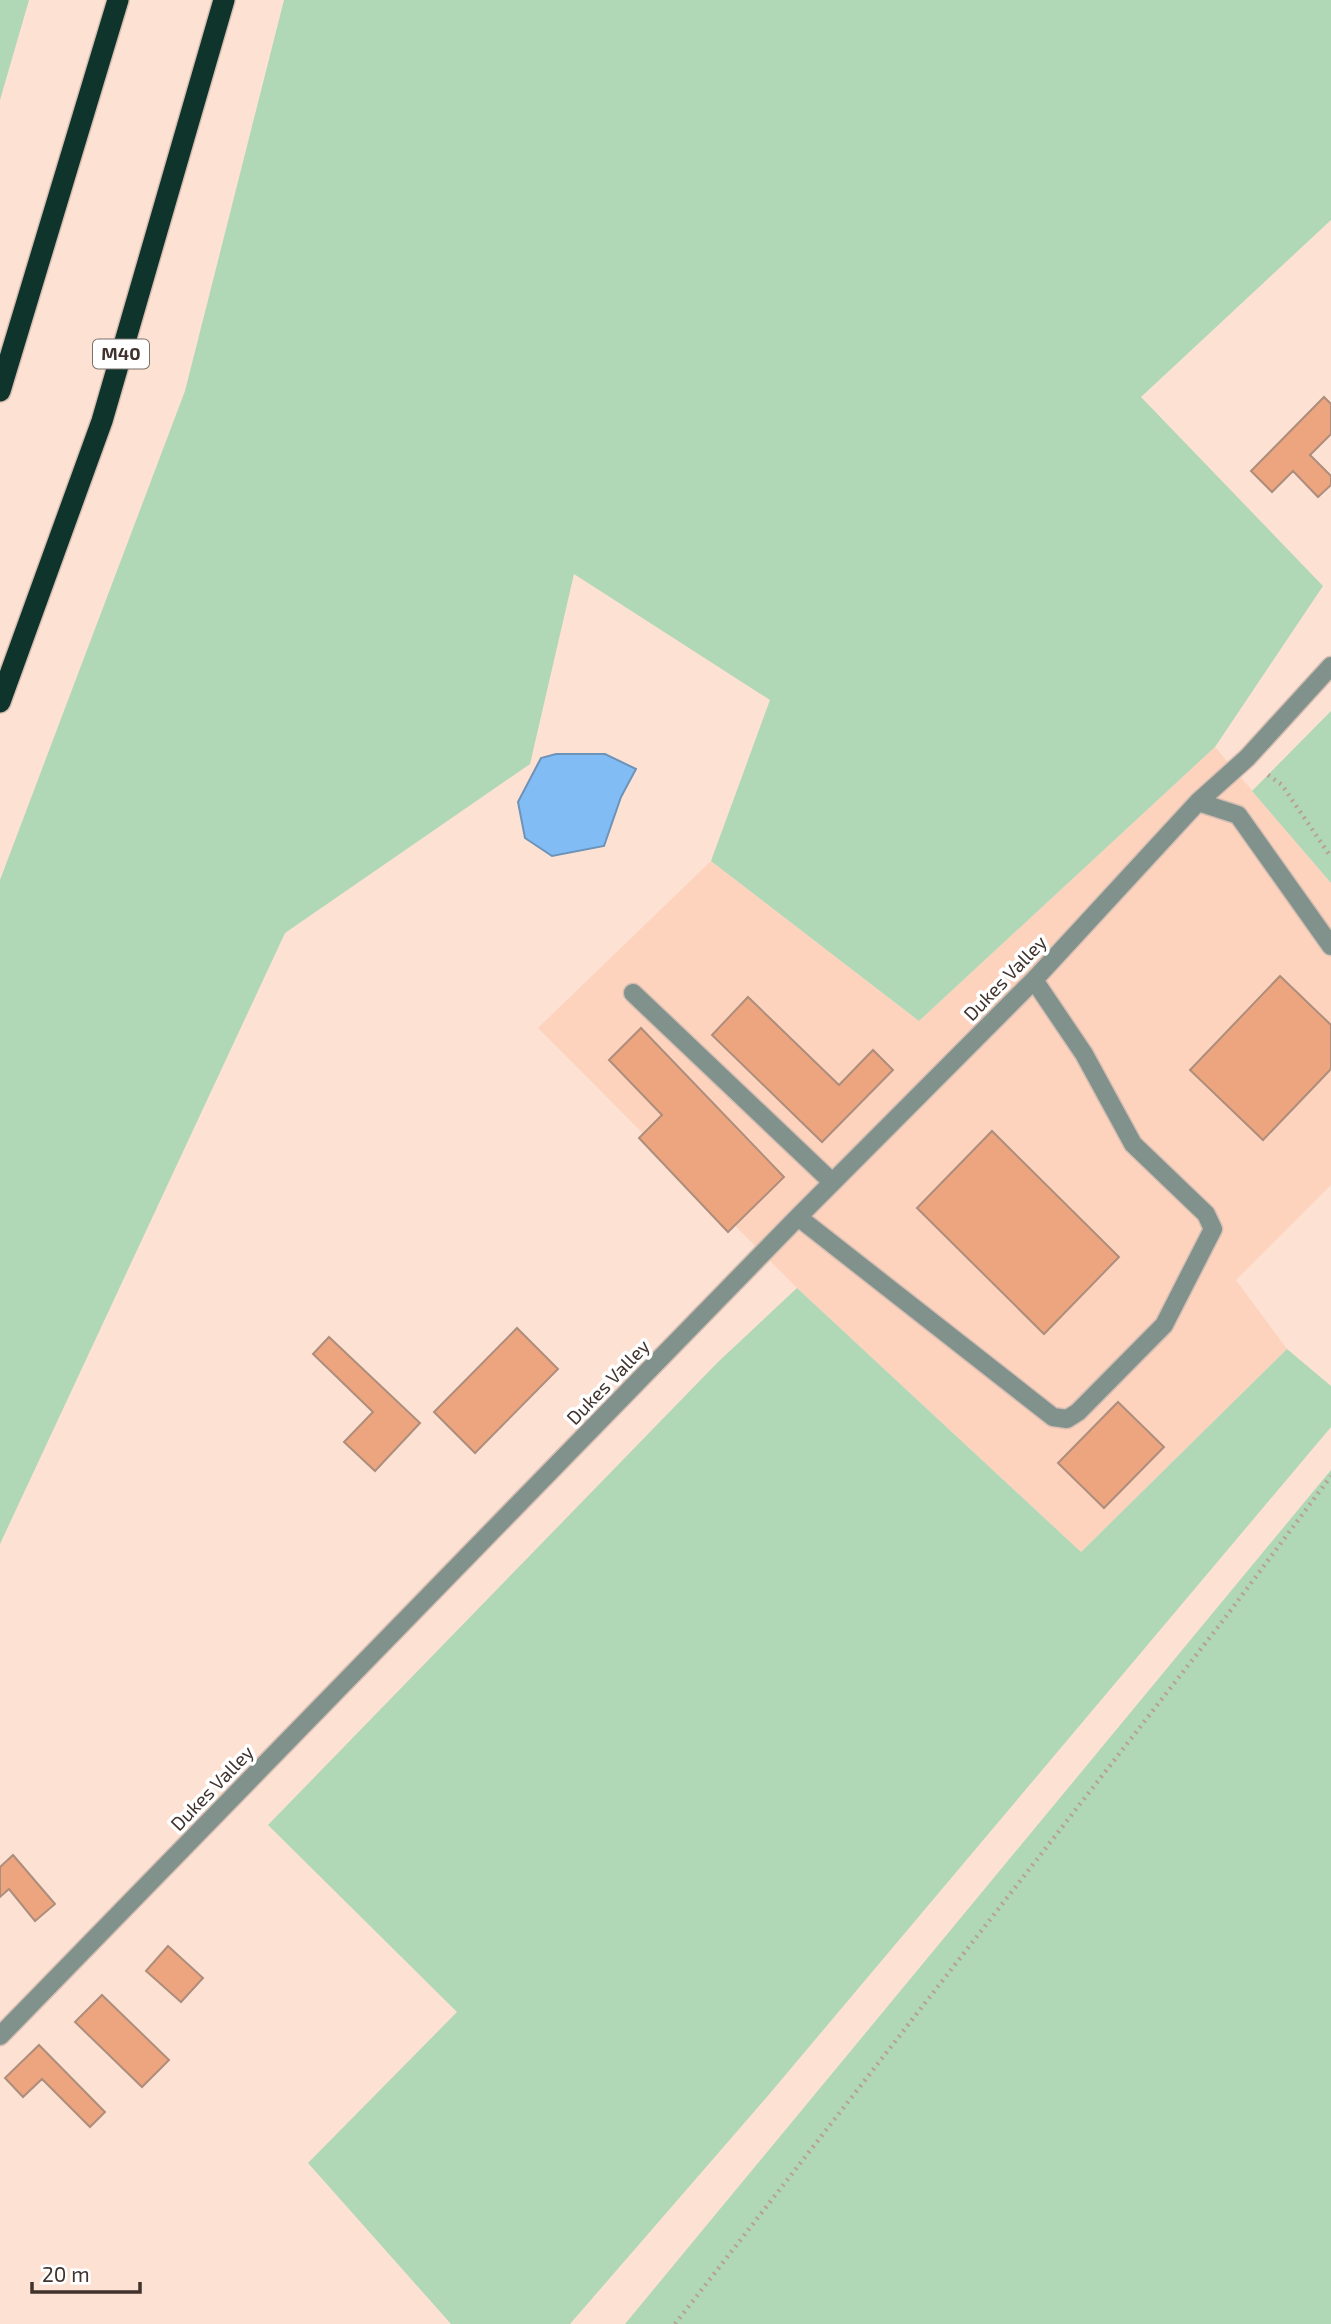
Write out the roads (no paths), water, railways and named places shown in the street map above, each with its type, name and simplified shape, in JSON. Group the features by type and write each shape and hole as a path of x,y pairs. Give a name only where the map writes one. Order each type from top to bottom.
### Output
{"highway":[{"path":"0,391 118,0"},
{"name":"M40","path":"0,702 102,421 223,0"}],"street":[{"name":"Dukes Valley","path":"0,2036 832,1182 1034,980 1198,803 1247,758 1331,666"},
{"path":"1198,803 1238,815 1331,946"},
{"path":"798,1217 1053,1418 1067,1419 1079,1412 1164,1325 1213,1229 1206,1214 1133,1144 1084,1054 1034,980"},
{"path":"633,993 832,1182"}],"water":[{"path":"556,754 605,754 636,769 621,797 604,846 552,856 525,838 518,802 541,758"}]}
